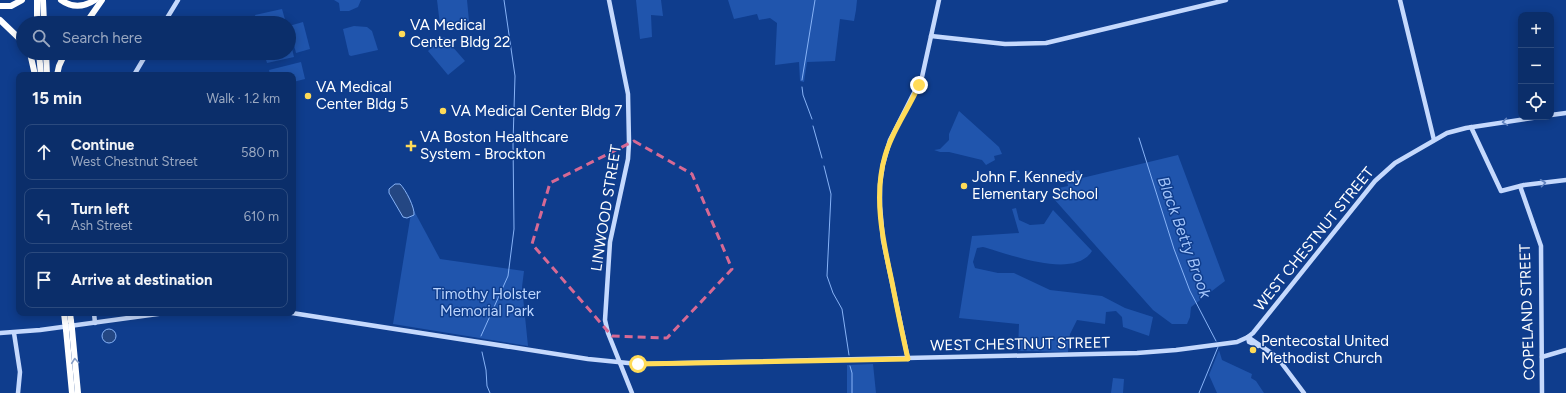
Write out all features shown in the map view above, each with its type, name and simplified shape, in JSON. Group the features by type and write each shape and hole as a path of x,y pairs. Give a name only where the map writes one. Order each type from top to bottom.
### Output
{"highway":[{"path":"0,6 11,6 22,0"},
{"path":"37,0 37,16"},
{"path":"43,0 44,16"},
{"path":"61,0 70,5 78,6 95,0"},
{"path":"91,16 102,0"},
{"path":"0,20 16,35"},
{"path":"32,60 34,72"},
{"path":"40,60 41,72"},
{"path":"46,60 47,72"},
{"path":"58,72 62,60"},
{"path":"66,316 68,321 78,393"},
{"path":"68,321 69,316"},
{"path":"69,330 72,393"}],"main road":[{"path":"168,16 178,0"},
{"name":"LINWOOD STREET","path":"608,0 627,85 629,103 629,155 610,242 605,306 606,326 632,393"},
{"path":"908,359 883,240 880,184 886,152 896,128 922,77 939,0"},
{"path":"932,36 1005,44 1046,44 1226,0"},
{"path":"1400,0 1434,140"},
{"path":"136,72 142,60"},
{"path":"1554,115 1566,113"},
{"name":"WEST CHESTNUT STREET","path":"296,314 588,359 620,363 647,364 1148,353 1237,342 1248,337 1380,176 1395,163 1452,131 1519,120"},
{"path":"1471,127 1501,191 1520,186 1566,180"},
{"name":"COPELAND STREET","path":"1520,186 1541,246 1542,393"},
{"path":"94,316 95,323"},
{"path":"0,333 14,333 144,316"},
{"path":"14,333 20,372 18,393"},
{"path":"1248,337 1274,354 1304,393"},
{"path":"1542,357 1566,350"}],"highlighted area":[{"path":"634,141 692,174 732,269 667,338 612,336 532,244 550,183"}],"green space":[{"path":"334,0 361,0 358,7 349,11 340,11 339,3"},
{"path":"437,0 467,0 469,21 440,25"},
{"path":"636,0 661,0 663,16 651,15 652,37 640,39"},
{"path":"728,0 857,0 854,21 840,19 835,61 807,62 804,82 800,81 799,62 775,65 777,23 770,18 759,20 757,14 734,19"},
{"path":"282,9 284,16 255,16"},
{"path":"303,22 310,49 296,53 296,24"},
{"path":"354,26 367,27 372,31 378,50 351,56 349,55 343,29"},
{"path":"444,37 465,61 448,75 428,51"},
{"path":"266,60 280,60 267,63"},
{"path":"301,62 305,79 296,81 296,72 269,72 269,70"},
{"path":"959,111 999,147 1002,154 994,156 995,160 986,165 982,160 934,150 940,149 949,140 949,134"},
{"path":"1178,155 1225,281 1191,307 1190,317 1187,324 1172,324 1153,310 1054,199 1053,194 1054,189 1068,186 1065,172 1079,170 1082,178"},
{"name":"Timothy Holster Memorial Park","path":"412,207 440,259 524,271 522,287 528,346 393,324"},
{"path":"1016,208 1019,220 1030,225 1044,224 1053,210 1092,251 1083,259 1071,264 1056,264 1024,259 983,247 977,248 973,262 975,268 998,273 1014,273 1050,290 1102,296 1125,308 1153,317 1149,336 1123,327 1122,317 1116,311 1106,312 1105,324 1077,320 1070,334 1068,352 1018,351 1019,324 959,318 972,236 1019,233 1012,209"},
{"path":"1219,350 1222,360 1252,374 1251,378 1256,381 1264,393 1217,393 1209,375"},
{"path":"873,364 876,393 847,393 847,365"},
{"path":"1113,378 1124,379 1123,393 1111,393"}],"shaded area":[{"path":"395,184 400,184 405,190 412,204 414,215 407,218 403,217 389,193 389,189"},
{"path":"109,329 114,331 116,336 114,341 109,343 104,341 102,336 104,331"}],"waterway":[{"path":"481,336 508,276 514,229 513,143 515,76 504,0"},
{"path":"802,80 815,0"},
{"path":"802,87 803,95 812,119"},
{"path":"813,126 822,158"},
{"name":"Black Betty Brook","path":"1139,138 1174,249 1190,291 1216,341"},
{"path":"824,166 831,194 827,276 833,293 842,309 849,355"},
{"name":"Black Betty Brook","path":"1199,393 1218,347"},
{"path":"482,352 486,370 487,386 490,393"},
{"path":"850,366 852,373 852,393"}],"place":[{"name":"VA Medical Center Bldg 22","path":"402,34"},
{"name":"VA Medical Center Bldg 5","path":"308,96"},
{"name":"VA Medical Center Bldg 7","path":"443,111"},
{"name":"VA Boston Healthcare System - Brockton","path":"411,146"},
{"name":"John F. Kennedy Elementary School","path":"964,186"},
{"name":"Pentecostal United Methodist Church","path":"1253,350"}],"route":[{"path":"638,364 908,359 883,240 880,190 884,158 892,135 919,85"}]}
